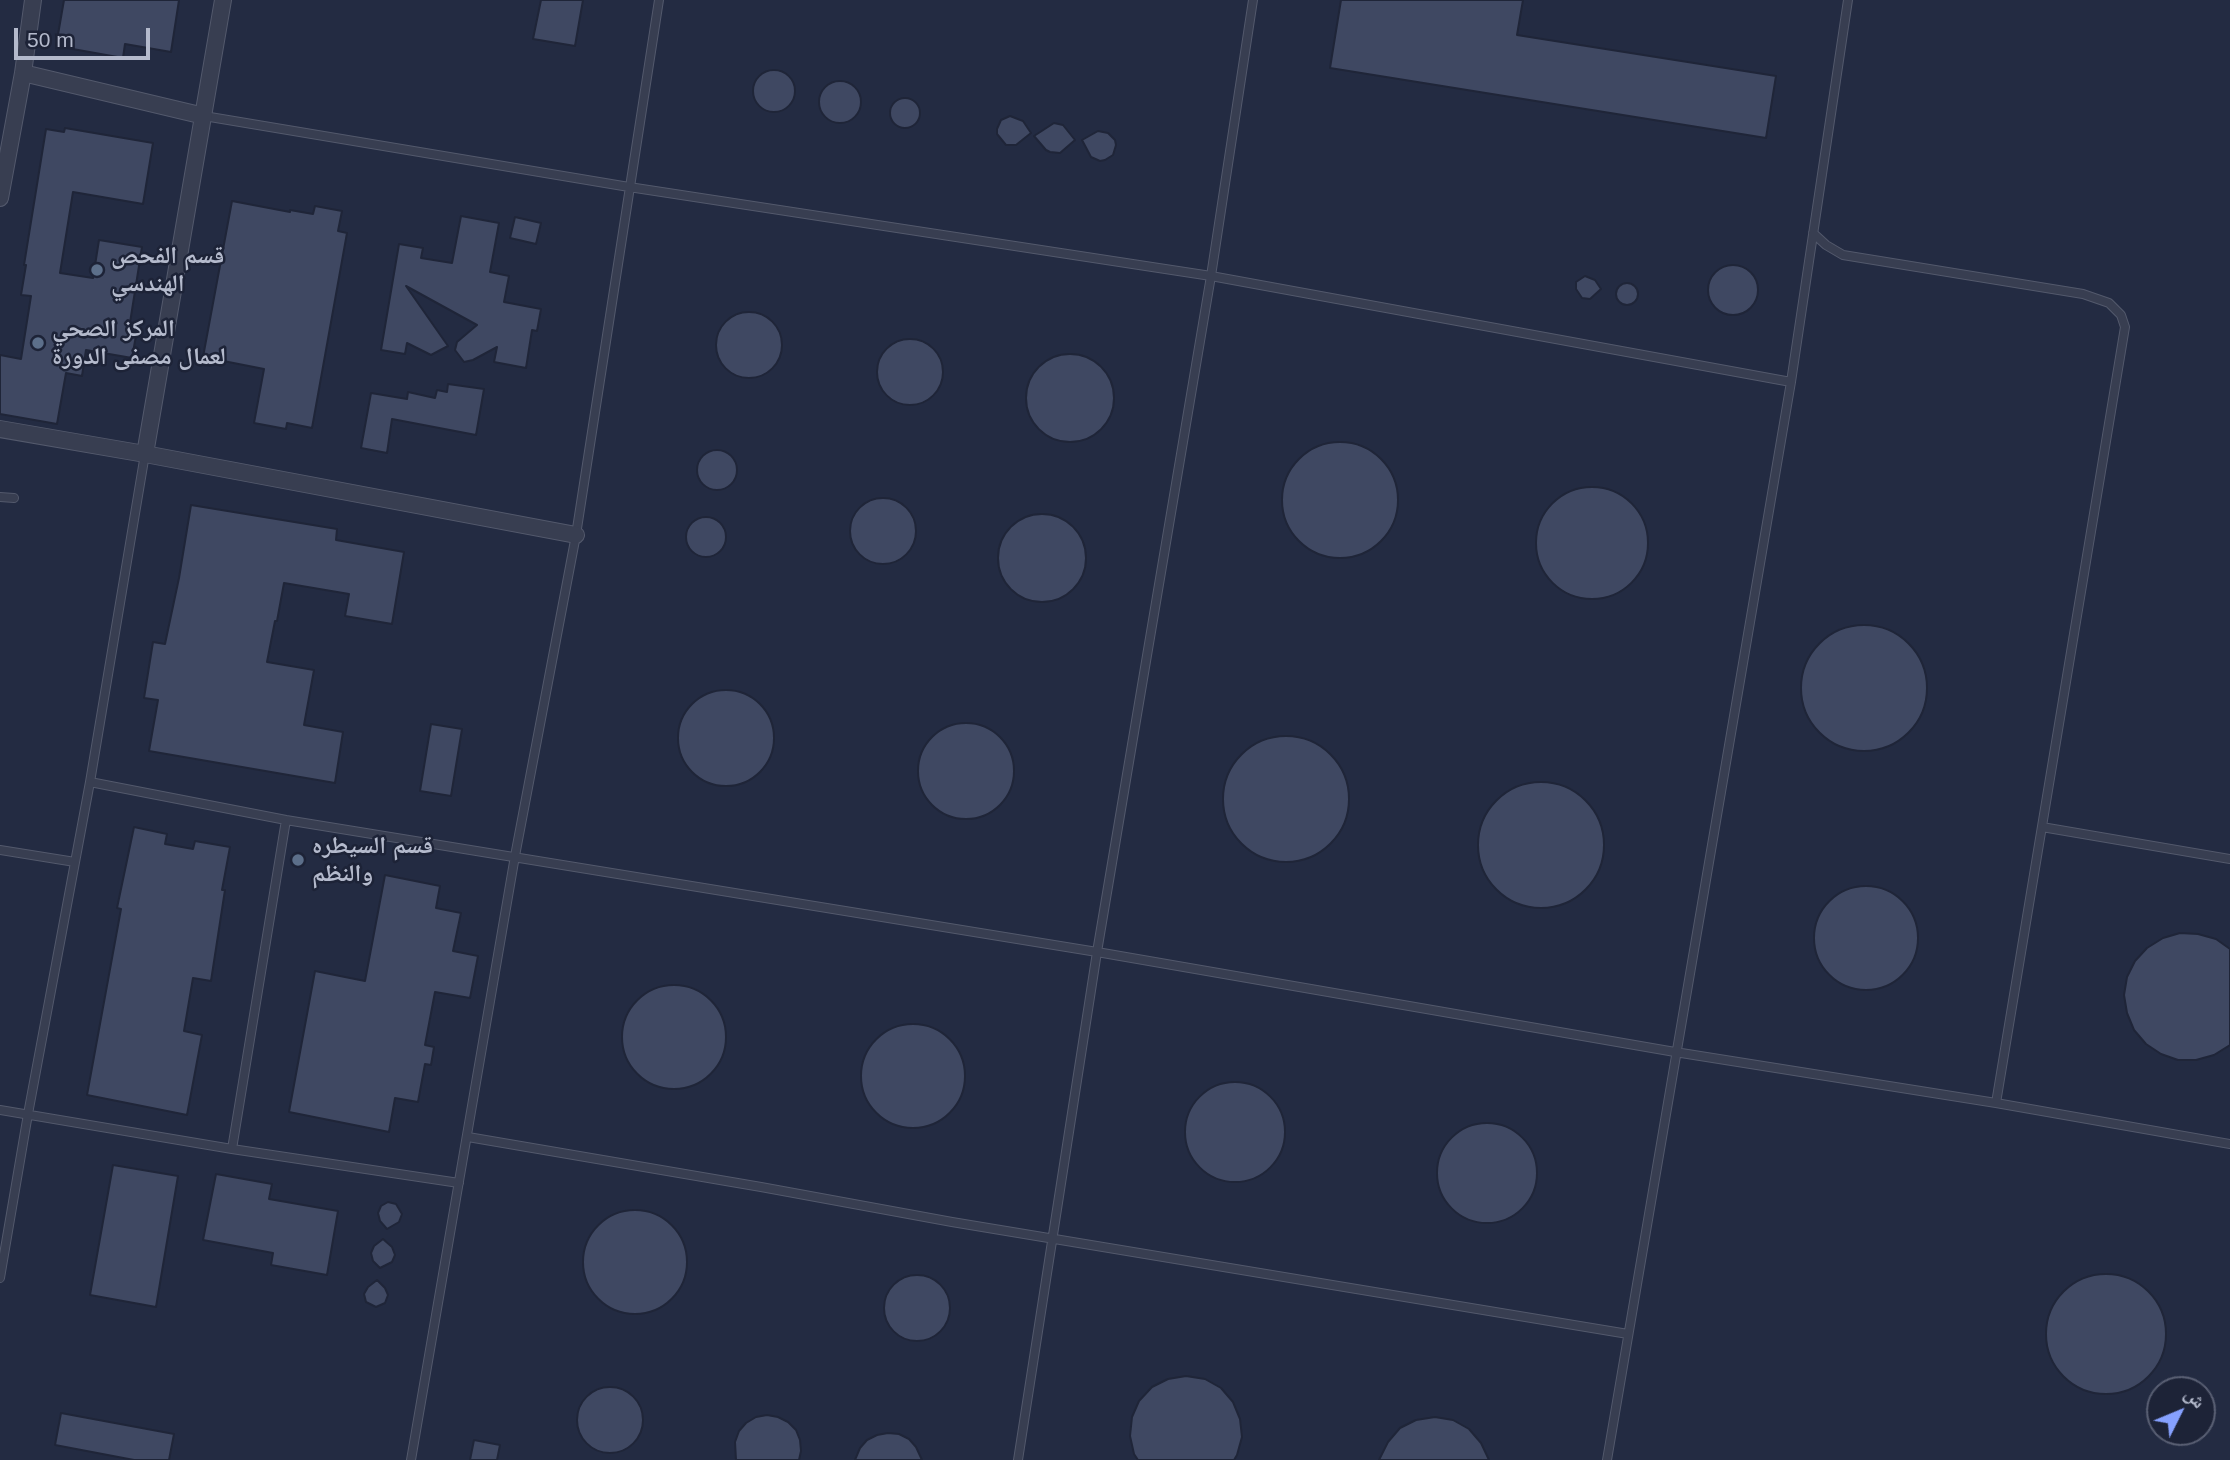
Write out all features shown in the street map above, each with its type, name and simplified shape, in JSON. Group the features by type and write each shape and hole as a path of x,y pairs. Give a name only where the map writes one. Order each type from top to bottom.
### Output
{"street":[{"path":"0,198 23,73 33,0"},
{"path":"145,453 223,0"},
{"path":"23,73 204,116"},
{"path":"0,429 145,453 576,535"}],"lane":[{"path":"411,1460 515,856 576,535 659,0"},
{"path":"1018,1460 1097,951 1212,276 1253,0"},
{"path":"1606,1460 1791,382 1848,0"},
{"path":"204,116 629,187 1212,276 1791,382"},
{"path":"1813,233 1843,255 2083,294 2109,303 2121,315 2125,327 1996,1103"},
{"path":"0,1278 90,782 145,453"},
{"path":"0,497 14,498"},
{"path":"90,782 286,820 1097,951 1675,1052 1996,1103 2230,1144"},
{"path":"232,1149 286,820"},
{"path":"2042,827 2230,859"},
{"path":"0,850 75,862"},
{"path":"0,1110 458,1183"},
{"path":"468,1137 761,1186 846,1204 1628,1334"}],"building":[{"path":"64,0 179,0 171,52 125,44 123,58 56,46"},
{"path":"541,0 583,0 575,46 533,39"},
{"path":"1341,0 1523,0 1517,35 1776,76 1766,138 1330,68"},
{"path":"774,70 789,76 795,91 789,106 774,112 759,106 753,91 759,76"},
{"path":"840,81 855,87 861,102 855,117 840,123 825,117 819,102 825,87"},
{"path":"905,98 916,102 920,113 916,124 905,128 894,124 890,113 894,102"},
{"path":"1010,116 1023,121 1031,133 1016,145 1006,145 997,134 1001,120"},
{"path":"1054,123 1063,125 1075,140 1060,153 1046,150 1034,136"},
{"path":"65,128 153,143 143,204 73,192 60,273 93,278 99,240 142,247 129,329 137,330 132,358 86,350 82,376 66,373 57,424 0,414 0,355 21,359 31,296 21,295 24,265 46,129 64,132"},
{"path":"1098,131 1108,133 1116,145 1113,155 1100,161 1091,157 1082,140"},
{"path":"232,201 290,212 313,214 315,206 342,211 338,231 347,233 312,428 287,423 286,429 254,423 264,369 203,357"},
{"path":"461,216 499,223 490,272 509,276 504,302 541,309 537,331 532,330 526,368 494,362 497,347 464,362 455,350 457,342 477,325 406,286 448,346 431,355 407,343 405,354 381,350 399,244 423,248 421,258 452,263"},
{"path":"515,217 541,223 536,244 510,238"},
{"path":"1733,265 1751,272 1758,290 1751,308 1733,315 1715,308 1708,290 1715,272"},
{"path":"1585,276 1595,280 1601,289 1590,299 1582,298 1576,289 1576,282"},
{"path":"1627,283 1635,286 1638,294 1635,302 1627,305 1619,302 1616,294 1619,286"},
{"path":"749,312 772,322 782,345 772,368 749,378 726,368 716,345 726,322"},
{"path":"910,339 933,349 943,372 933,395 910,405 887,395 877,372 887,349"},
{"path":"1070,354 1087,358 1101,367 1110,381 1114,398 1110,415 1101,429 1087,438 1070,442 1053,438 1039,429 1030,415 1026,398 1030,381 1039,367 1053,358"},
{"path":"448,384 484,389 476,435 392,419 387,453 361,448 371,393 407,399 408,392 435,398 437,390 447,392"},
{"path":"1340,442 1362,446 1381,459 1394,478 1398,500 1394,522 1381,541 1362,554 1340,558 1318,554 1299,541 1286,522 1282,500 1286,478 1299,459 1318,446"},
{"path":"717,450 725,451 731,456 736,462 736,478 731,484 725,489 717,490 709,489 703,484 698,478 697,470 698,462 703,456 709,451"},
{"path":"1592,487 1613,491 1632,503 1644,522 1648,543 1644,564 1632,583 1613,595 1592,599 1571,595 1552,583 1540,564 1536,543 1540,522 1552,503 1571,491"},
{"path":"883,498 906,508 916,531 906,554 883,564 860,554 850,531 860,508"},
{"path":"191,505 337,529 336,540 404,552 392,624 345,616 349,594 284,583 267,662 314,670 304,725 343,732 335,783 149,751 158,700 144,698 153,642 165,644"},
{"path":"1042,514 1059,518 1073,527 1082,541 1086,558 1082,575 1073,589 1059,598 1042,602 1025,598 1011,589 1002,575 998,558 1002,541 1011,527 1025,518"},
{"path":"706,517 714,518 720,523 725,529 725,545 720,551 714,556 706,557 698,556 692,551 687,545 686,537 687,529 692,523 698,518"},
{"path":"1864,625 1888,630 1909,643 1922,664 1927,688 1922,712 1909,733 1888,746 1864,751 1840,746 1819,733 1806,712 1801,688 1806,664 1819,643 1840,630"},
{"path":"726,690 744,693 760,704 771,720 774,738 771,756 760,772 744,783 726,786 708,783 692,772 681,756 678,738 681,720 692,704 708,693"},
{"path":"966,723 984,726 1000,737 1011,753 1014,771 1011,789 1000,805 984,816 966,819 948,816 932,805 921,789 918,771 921,753 932,737 948,726"},
{"path":"431,724 462,729 451,796 420,791"},
{"path":"1286,736 1310,740 1331,754 1345,775 1349,799 1345,823 1331,844 1310,858 1286,862 1262,858 1241,844 1227,823 1223,799 1227,775 1241,754 1262,740"},
{"path":"1541,782 1565,787 1586,800 1599,821 1604,845 1599,869 1586,890 1565,903 1541,908 1517,903 1496,890 1483,869 1478,845 1483,821 1496,800 1517,787"},
{"path":"134,827 167,834 165,844 193,849 195,841 230,847 211,981 193,978 184,1031 202,1035 187,1115 87,1095 121,909 117,908"},
{"path":"385,875 440,886 436,908 461,913 453,951 478,956 470,998 435,992 425,1045 434,1047 431,1065 425,1064 418,1102 395,1098 389,1132 289,1112 315,971 365,981"},
{"path":"1866,886 1886,890 1903,901 1914,918 1918,938 1914,958 1903,975 1886,986 1866,990 1846,986 1829,975 1818,958 1814,938 1818,918 1829,901 1846,890"},
{"path":"2180,933 2216,939 2230,949 2230,1045 2214,1055 2196,1060 2178,1060 2161,1054 2146,1044 2134,1030 2124,995 2127,977 2135,961 2147,948 2163,938"},
{"path":"674,985 694,989 711,1000 722,1017 726,1037 722,1057 711,1074 694,1085 674,1089 654,1085 637,1074 626,1057 622,1037 626,1017 637,1000 654,989"},
{"path":"913,1024 933,1028 950,1039 961,1056 965,1076 961,1096 950,1113 933,1124 913,1128 893,1124 876,1113 865,1096 861,1076 865,1056 876,1039 893,1028"},
{"path":"1235,1082 1263,1090 1277,1104 1285,1132 1277,1160 1263,1174 1235,1182 1207,1174 1193,1160 1185,1132 1193,1104 1207,1090"},
{"path":"1487,1123 1515,1131 1529,1145 1537,1173 1529,1201 1515,1215 1487,1223 1459,1215 1445,1201 1437,1173 1445,1145 1459,1131"},
{"path":"113,1165 178,1176 156,1307 90,1295"},
{"path":"216,1174 272,1184 269,1199 338,1211 327,1275 271,1265 273,1253 203,1240"},
{"path":"388,1202 396,1204 402,1214 399,1222 387,1229 380,1221 378,1213 381,1206"},
{"path":"635,1210 655,1214 678,1233 683,1242 687,1262 683,1282 664,1305 655,1310 635,1314 615,1310 592,1291 587,1282 583,1262 587,1242 606,1219 615,1214"},
{"path":"383,1239 392,1247 395,1255 392,1262 380,1268 373,1261 371,1253 374,1246"},
{"path":"910,1275 924,1275 936,1280 945,1289 950,1308 948,1321 941,1332 924,1341 910,1341 898,1336 889,1327 884,1315 884,1301 889,1289 898,1280"},
{"path":"2094,1275 2118,1275 2139,1284 2156,1301 2165,1322 2165,1346 2156,1367 2139,1384 2118,1393 2094,1393 2073,1384 2056,1367 2047,1346 2047,1322 2056,1301 2073,1284"},
{"path":"377,1280 388,1295 385,1303 376,1307 366,1302 364,1294"},
{"path":"1186,1376 1205,1379 1221,1388 1233,1402 1240,1419 1242,1437 1237,1455 1234,1460 1138,1460 1130,1436 1132,1417 1139,1401 1152,1387 1168,1379"},
{"path":"603,1387 617,1387 629,1392 638,1401 643,1420 641,1433 634,1444 617,1453 603,1453 591,1448 582,1439 577,1427 577,1413 582,1401 591,1392"},
{"path":"61,1413 174,1434 169,1460 134,1460 55,1445"},
{"path":"767,1415 788,1422 796,1430 800,1440 799,1460 736,1460 735,1442 739,1431 756,1417"},
{"path":"1435,1417 1453,1420 1469,1429 1481,1443 1489,1460 1379,1460 1388,1442 1400,1428 1416,1420"},
{"path":"888,1433 909,1439 922,1460 855,1460 867,1440"},
{"path":"474,1440 500,1445 497,1460 470,1460"}],"place":[{"name":"قسم الفحص الهندسي","path":"97,270"},
{"name":"المركز الصحي لعمال مصفى الدورة","path":"38,343"},
{"name":"قسم السيطره والنظم","path":"298,860"}]}
